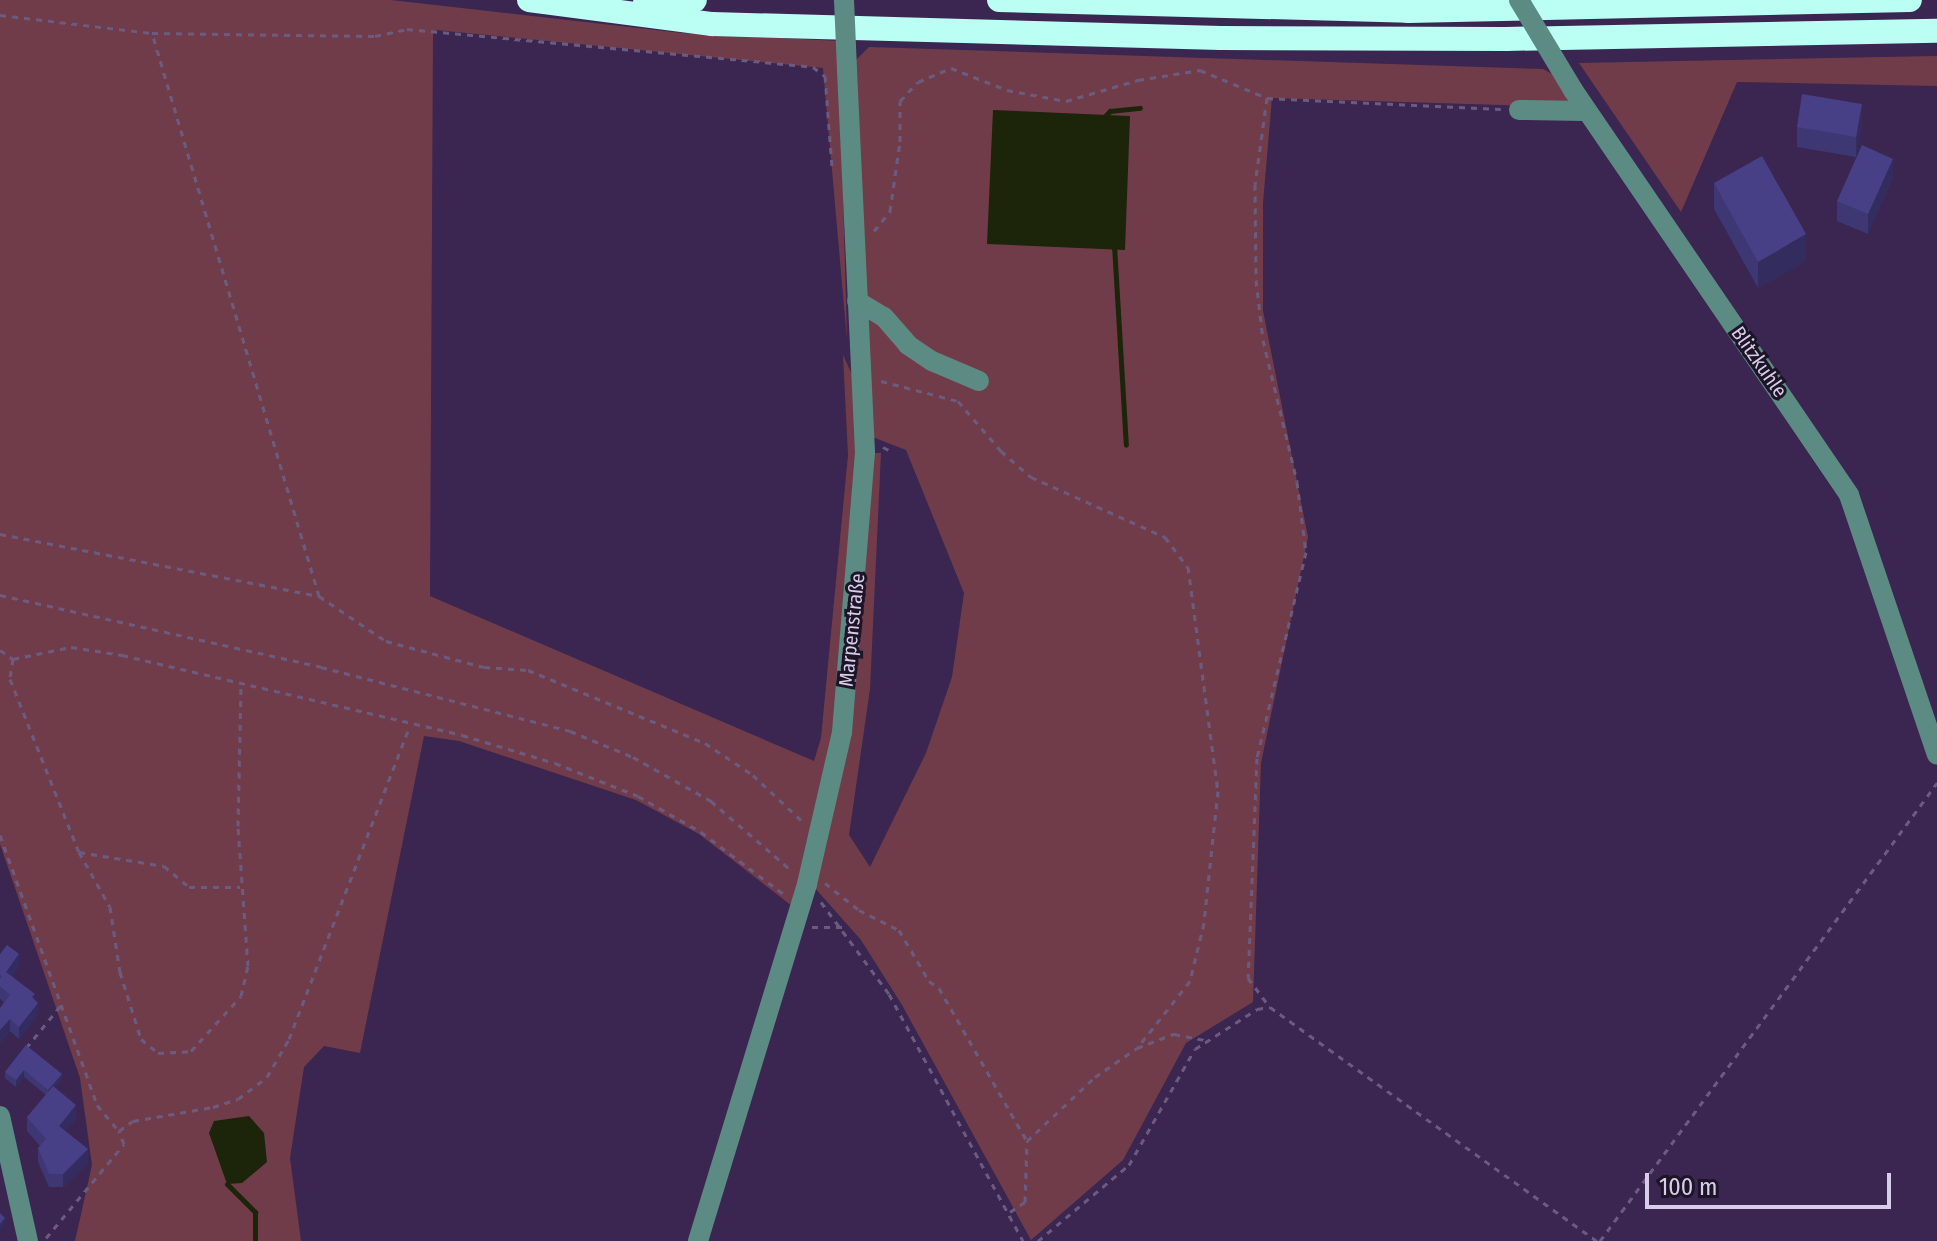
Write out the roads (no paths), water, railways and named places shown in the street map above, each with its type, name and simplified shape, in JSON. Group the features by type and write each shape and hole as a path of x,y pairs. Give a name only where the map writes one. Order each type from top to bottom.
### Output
{"highway":[{"path":"529,0 712,24 1221,38 1937,31"},
{"path":"558,3 695,0"},
{"path":"999,0 1408,11 1910,0"}],"street":[{"name":"Marpenstraße","path":"698,1241 808,878 842,732 860,555 861,378 844,0"},
{"name":"Blitzkuhle","path":"1519,0 1585,111 1849,495 1937,755"},
{"path":"1519,110 1585,111"},
{"path":"857,301 932,361 979,381"},
{"path":"0,1116 9,1195 28,1240"}],"waterway":[{"path":"1101,120 1110,111 1140,108"},
{"path":"1114,245 1126,445"},
{"path":"227,1184 255,1212 255,1241"}]}
